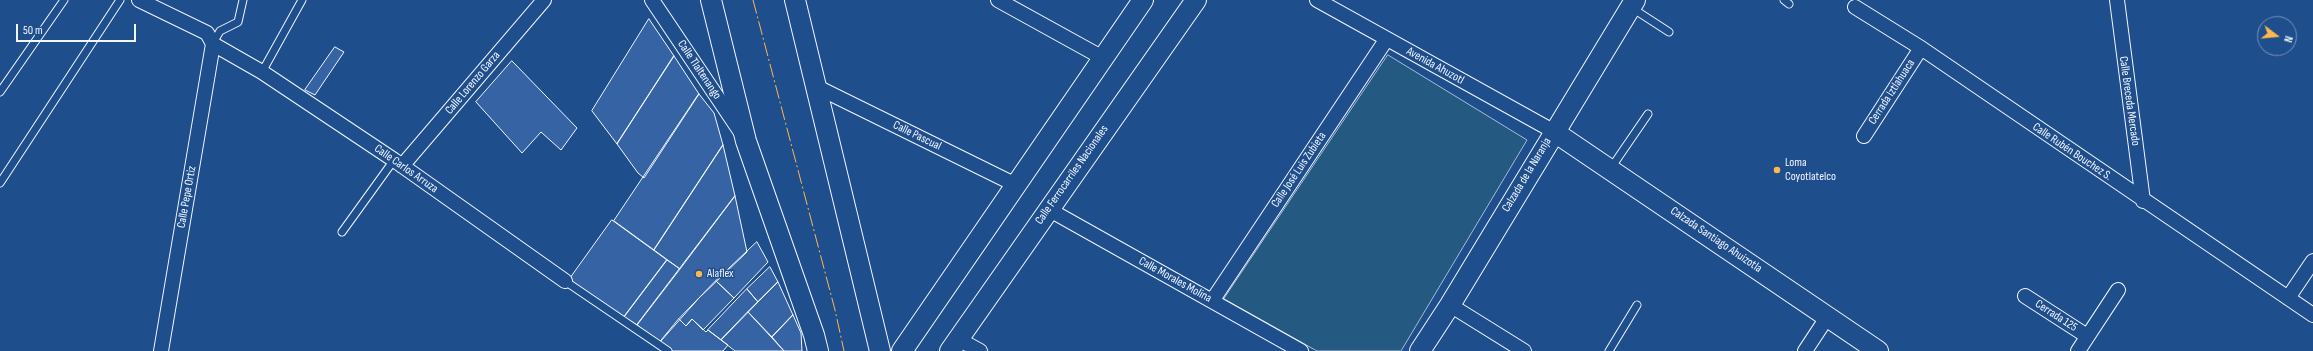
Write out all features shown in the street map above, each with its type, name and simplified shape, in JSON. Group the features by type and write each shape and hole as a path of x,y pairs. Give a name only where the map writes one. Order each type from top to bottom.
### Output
{"street":[{"name":"Calle Carlos Arruza","path":"139,0 207,33 213,44 262,72 398,163 564,281"},
{"name":"Calle Lorenzo Garza","path":"398,163 544,0"},
{"name":"Calle Tlaltenango","path":"652,0 746,141"},
{"path":"711,0 746,141 814,335 818,351"},
{"path":"794,0 817,87 880,351"},
{"path":"998,0 1103,58"},
{"path":"902,351 1143,0"},
{"name":"Calle Ferrocarriles Nacionales","path":"954,345 1196,0"},
{"name":"Avenida Ahuzotl","path":"1317,0 1386,40 1553,131"},
{"name":"Calle Breceda Mercado","path":"2117,0 2143,201"},
{"name":"Calzada de la Naranja","path":"1420,351 1450,305 1553,131 1632,2"},
{"name":"Calle Rubén Bouchez S.","path":"1855,6 1921,48 2143,201 2313,315"},
{"name":"Calle José Luis Zubieta","path":"1212,301 1386,40"},
{"name":"Calle Pepe Ortiz","path":"161,351 213,44"},
{"name":"Cerrada Iztlahuaca","path":"1864,136 1921,48"},
{"name":"Calle Pascual","path":"817,87 1016,185"},
{"name":"Calzada Santiago Ahuizotla","path":"1553,131 1610,168 1878,351"},
{"name":"Calle Morales Molina","path":"1048,209 1301,351"},
{"path":"2288,298 2313,261"},
{"name":"Cerrada 125","path":"2078,351 2118,290"},
{"name":"Cerrada 125","path":"2025,296 2087,336"},
{"path":"1450,305 1524,351"},
{"path":"1805,351 1828,316"},
{"path":"954,345 980,351"}],"lane":[{"path":"0,92 64,0"},
{"path":"0,183 120,0"},
{"path":"213,44 220,31 238,22 243,0"},
{"path":"262,72 302,0"},
{"path":"1632,2 1669,32"},
{"path":"1610,168 1648,114"},
{"path":"342,232 398,163"},
{"name":"Calle Carlos Arruza","path":"564,281 668,351"},
{"path":"1609,351 1637,305"}],"shaded area":[{"path":"1388,55 1527,140 1401,351 1317,351 1224,299"}],"building":[{"path":"649,19 674,56 617,144 592,111"},
{"path":"335,47 344,52 315,95 305,90"},
{"path":"674,56 699,94 644,178 638,173 617,144"},
{"path":"512,61 577,128 561,150 541,132 522,153 476,102"},
{"path":"699,94 714,113 723,145 654,250 614,221"},
{"path":"723,145 735,196 680,269 654,250"},
{"name":"Alaflex","path":"735,196 747,252 699,298 660,342 637,325"},
{"path":"612,220 667,260 624,317 569,280"},
{"path":"757,242 768,262 734,298 716,281"},
{"path":"667,260 680,269 637,325 624,317"},
{"path":"770,267 778,282 758,302 747,289"},
{"path":"716,281 734,298 703,330 692,319 686,326 679,319"},
{"path":"778,282 793,315 772,337 748,312"},
{"path":"747,289 758,302 721,340 708,330"},
{"path":"748,312 784,351 735,351 721,340"},
{"path":"793,315 801,333 802,351 784,351 772,337"},
{"path":"679,319 686,326 692,319 706,332 708,330 728,345 723,351 673,351 660,342"}],"power":[{"path":"753,0 835,310 844,351"}],"place":[{"name":"Loma Coyotlatelco","path":"1777,170"},
{"name":"Alaflex","path":"699,274"}]}
